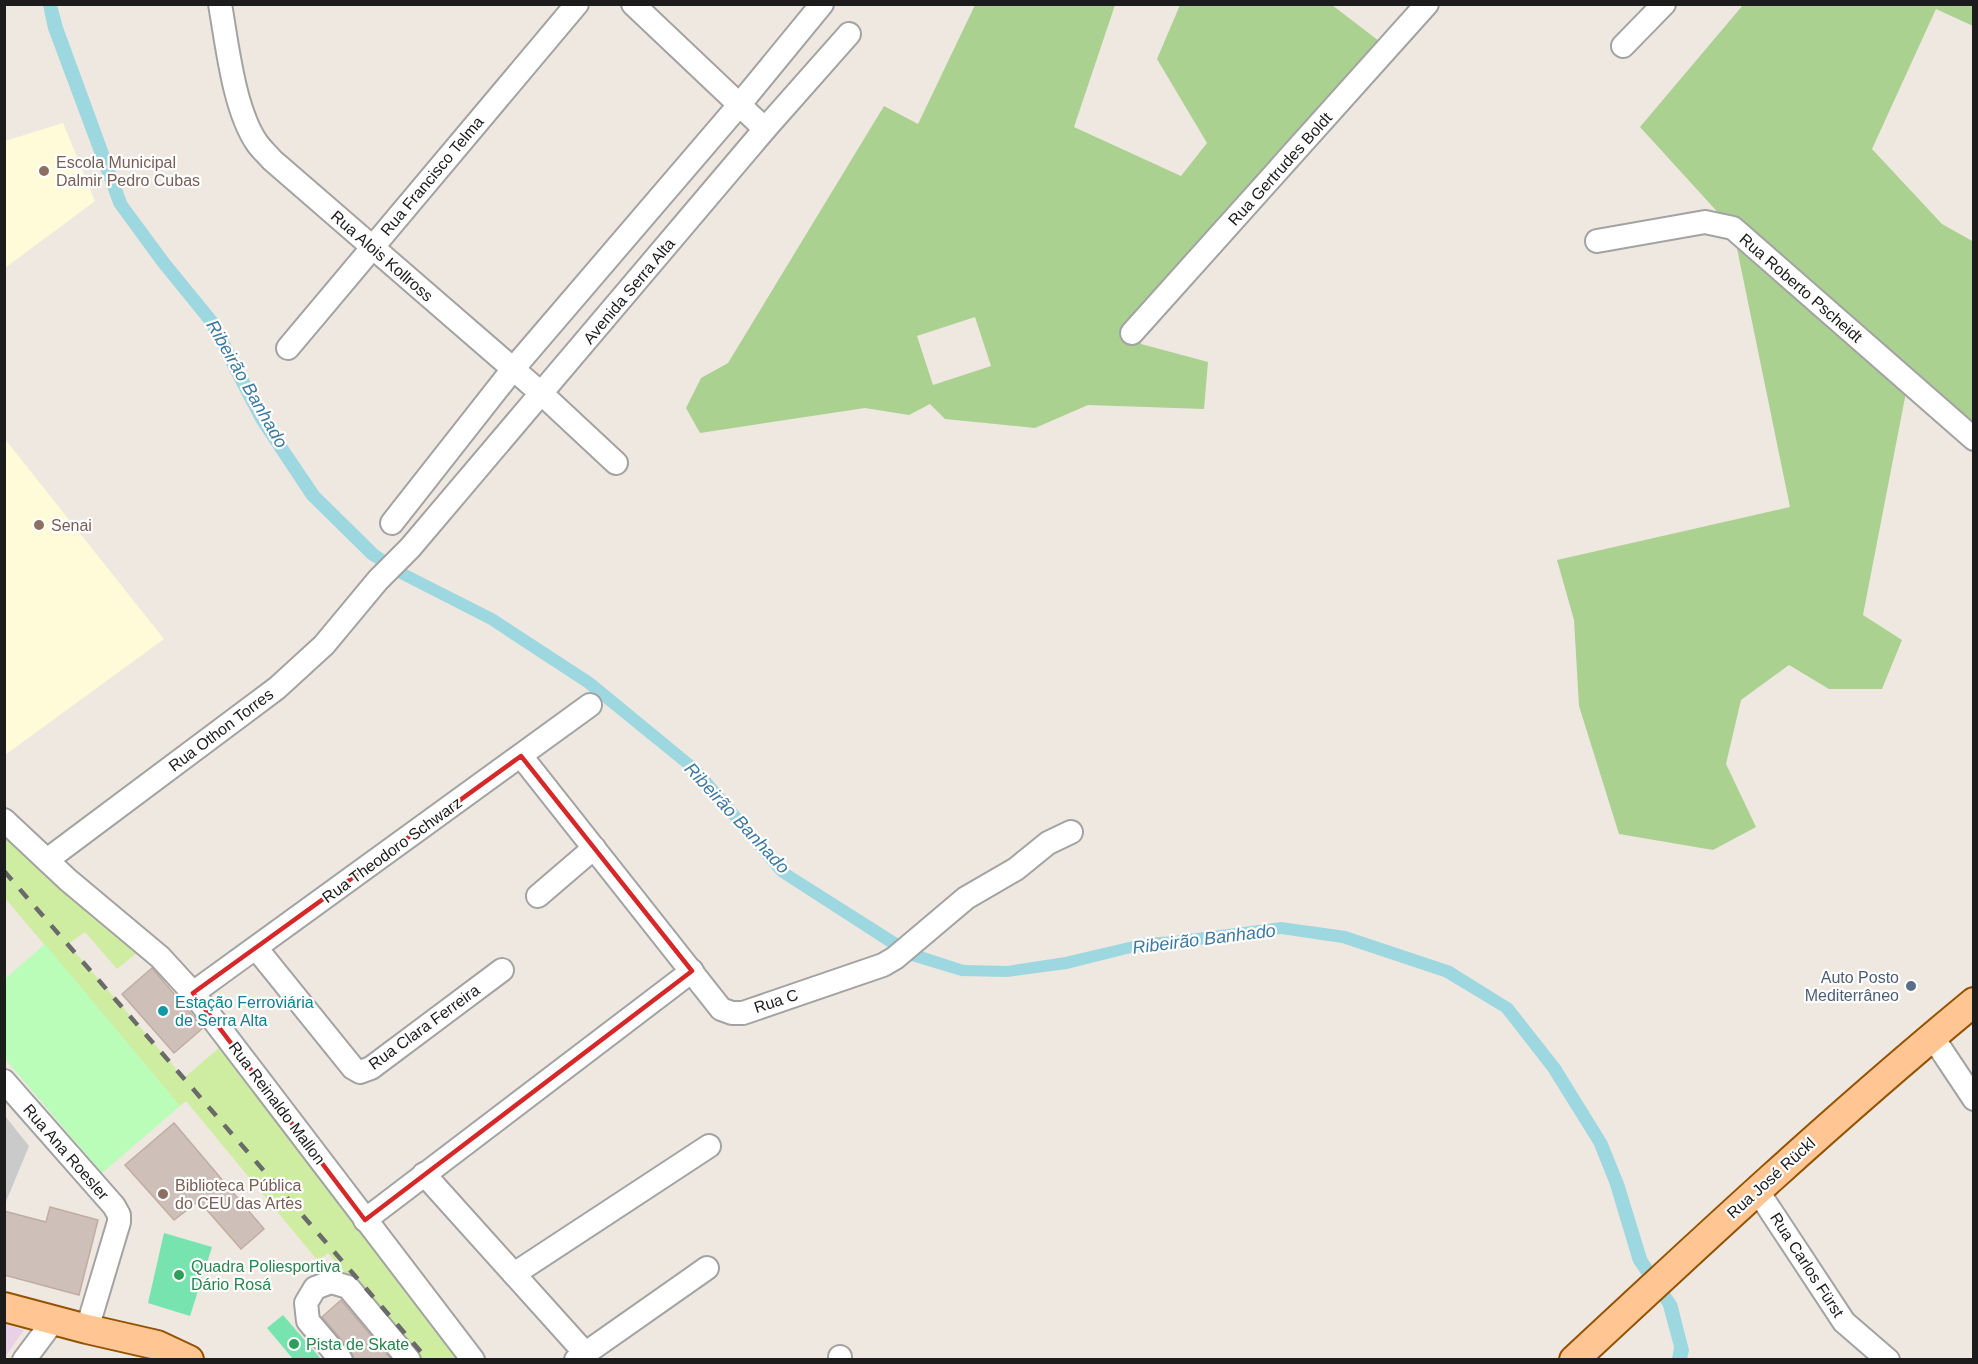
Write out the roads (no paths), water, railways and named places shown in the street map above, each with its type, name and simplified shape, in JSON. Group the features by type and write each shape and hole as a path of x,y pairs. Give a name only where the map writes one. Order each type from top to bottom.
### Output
{"main road":[{"name":"Rua José Rückl","path":"1574,1359 1757,1190 1932,1036 1974,1002"},
{"path":"4,1307 157,1345 189,1359"}],"street":[{"name":"Rua Alois Kollross","path":"220,4 237,93 245,119 256,141 272,160 542,394 616,463"},
{"name":"Rua Francisco Telma","path":"288,348 577,4"},
{"path":"633,4 765,129"},
{"path":"392,523 513,369 740,104 822,4"},
{"name":"Rua Gertrudes Boldt","path":"1132,333 1427,4"},
{"path":"1623,46 1664,4"},
{"name":"Avenida Serra Alta","path":"410,548 765,129 849,34"},
{"name":"Rua Roberto Pscheidt","path":"1597,241 1705,222 1733,228 1974,439"},
{"name":"Rua Othon Torres","path":"47,860 277,688 324,645 378,580 410,548"},
{"name":"Rua Theodoro Schwarz","path":"193,993 590,705"},
{"name":"Rua C","path":"521,756 721,1009 732,1013 742,1012 873,969 895,958 966,898 1006,876 1048,843 1071,832"},
{"name":"Rua Reinaldo Mallon","path":"4,820 160,957 193,993 473,1359"},
{"path":"538,896 594,848"},
{"name":"Rua Clara Ferreira","path":"256,948 354,1068 360,1072 371,1068 502,970"},
{"path":"365,1220 692,972"},
{"path":"1932,1036 1974,1099"},
{"name":"Rua Ana Roesler","path":"4,1081 114,1206 119,1215 119,1222 87,1329"},
{"path":"514,1274 709,1146"},
{"path":"424,1174 514,1274 581,1356 707,1268"},
{"name":"Rua Carlos Fürst","path":"1757,1190 1844,1322 1888,1359"},
{"path":"341,1359 308,1321 306,1303 315,1288 331,1282 348,1287 409,1359"},
{"path":"30,1358 54,1320"}],"water":[{"name":"Ribeirão Banhado","path":"43,5 57,5 127,202 169,259 218,319 269,418 319,492 378,550 406,569 495,614 593,678 700,766 787,868 915,949 964,965 1007,966 1065,957 1146,938 1281,922 1346,931 1451,966 1512,1004 1560,1065 1607,1141 1624,1183 1647,1258 1677,1303 1689,1350 1687,1359 1672,1359 1674,1347 1663,1306 1633,1262 1610,1185 1594,1145 1548,1071 1502,1012 1444,977 1342,943 1281,934 1174,948 1147,949 1067,969 1007,977 961,976 908,960 778,876 690,773 584,687 488,624 398,578 368,559 307,499 256,422 205,324 157,265 114,206 48,29"}],"railway":[{"path":"4,871 428,1360"}],"place":[{"name":"Escola Municipal Dalmir Pedro Cubas","path":"44,171"},
{"name":"Senai","path":"39,525"},
{"name":"Auto Posto Mediterrâneo","path":"1911,986"},
{"name":"Estação Ferroviária de Serra Alta","path":"163,1011"},
{"name":"Biblioteca Pública do CEU das Artes","path":"163,1194"},
{"name":"Quadra Poliesportiva Dário Rosá","path":"179,1275"},
{"name":"Pista de Skate","path":"294,1344"}]}
